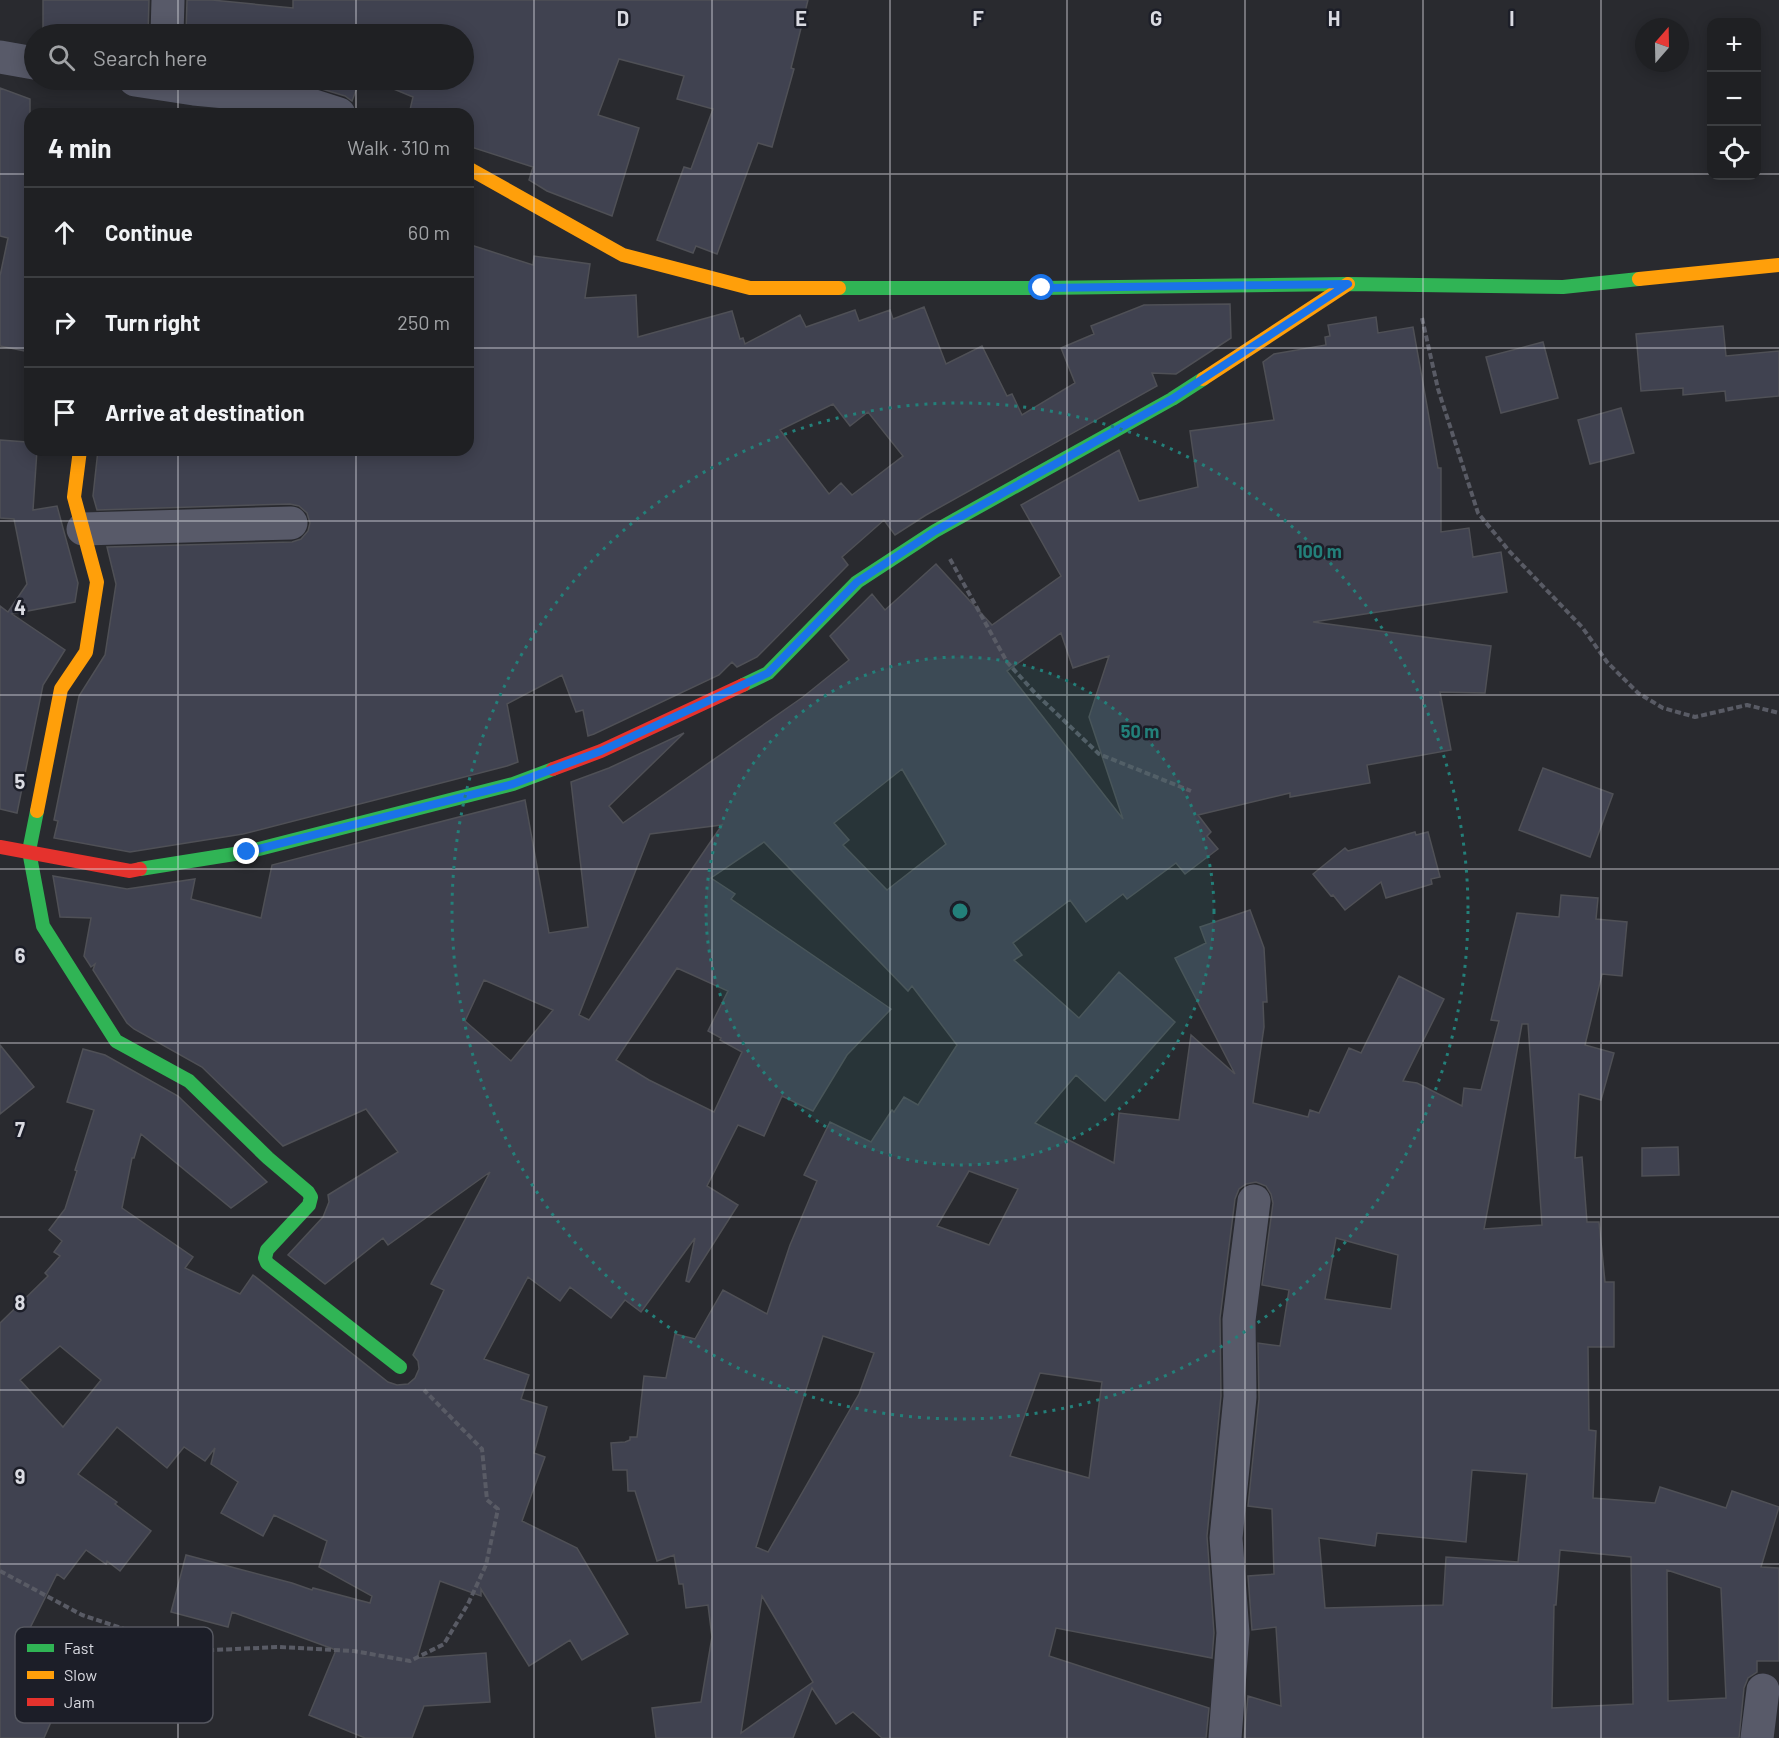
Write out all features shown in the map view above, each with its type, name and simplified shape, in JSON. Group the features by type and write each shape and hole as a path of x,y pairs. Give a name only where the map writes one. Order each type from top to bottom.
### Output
{"street":[{"path":"167,24 168,0"},
{"path":"0,57 24,61"},
{"path":"175,90 191,94 289,98 320,108"},
{"path":"474,171 623,255 750,288 1042,288 1348,284 1563,287 1779,265"},
{"path":"0,847 130,871 247,852 513,784 601,751 768,673 857,582 935,531 1172,399 1348,284"},
{"path":"79,456 74,497 97,582 86,652 62,689 29,851 43,926 116,1041 189,1081 268,1158 308,1192 311,1197 309,1204 267,1250 265,1258 267,1263 400,1367"},
{"path":"83,529 291,523"},
{"path":"1225,1738 1233,1633 1226,1538 1240,1397 1239,1320 1254,1201"},
{"path":"1757,1738 1763,1690"}],"path":[{"path":"1415,285 1438,389 1478,513 1510,552 1582,627 1607,662 1638,693 1663,708 1695,717 1748,705 1779,713"},
{"path":"935,531 1007,662 1035,693 1099,754 1191,791"},
{"path":"213,1650 279,1647 354,1651 410,1661 444,1644 468,1604 486,1565 498,1509 487,1500 483,1449 400,1367"},
{"path":"0,1571 82,1615 118,1627"}],"building":[{"path":"43,0 149,0 148,24 43,24"},
{"path":"187,0 212,0 293,8 293,0 808,0 791,68 794,69 772,147 758,143 717,254 696,246 693,253 657,240 684,167 691,169 713,109 677,99 684,76 619,59 598,115 639,128 612,216 547,191 529,180 533,167 474,148 474,108 410,108 413,97 396,90 474,90 474,24 186,24"},
{"path":"0,88 30,99 30,108 24,108 24,351 0,346 0,276 8,238 0,236"},
{"path":"325,90 356,90 352,101 345,96"},
{"path":"474,246 533,265 534,256 590,264 585,298 636,295 638,337 732,311 740,339 743,338 745,344 800,315 806,327 855,310 859,321 890,310 893,319 924,307 946,364 982,346 1007,396 1012,394 1022,415 1075,383 1061,348 1094,334 1091,326 1144,305 1230,304 1231,338 1176,374 1152,373 1157,386 926,515 895,535 884,520 842,557 848,565 757,657 737,667 732,662 719,675 588,736 583,710 576,712 562,675 507,704 518,762 243,834 130,852 54,838 58,821 54,820 79,696 105,655 116,584 107,547 292,542 301,539 308,531 310,523 307,513 299,506 290,504 97,510 93,496 97,456 474,456","holes":["833,404 850,426 868,412 903,456 852,495 841,483 829,494 780,430"]},
{"path":"1376,317 1378,333 1413,327 1438,468 1441,468 1441,532 1469,528 1473,557 1501,552 1507,592 1313,622 1491,646 1485,693 1440,692 1451,750 1367,765 1370,783 1290,797 1290,793 1198,815 1211,832 1207,836 1218,849 1185,874 1176,863 1127,899 1123,894 1086,922 1070,900 1013,943 1022,955 1014,960 1079,1018 1119,972 1175,1022 1105,1101 1076,1075 1035,1123 1114,1163 1119,1113 1179,1120 1191,1035 1235,1074 1175,958 1206,943 1200,927 1250,910 1264,948 1267,1002 1263,1002 1264,1027 1253,1103 1308,1117 1310,1110 1319,1113 1349,1048 1361,1053 1399,976 1444,999 1403,1081 1417,1083 1462,1106 1464,1088 1481,1090 1499,1021 1491,1020 1517,913 1559,917 1561,895 1598,898 1596,919 1627,922 1622,976 1602,974 1585,1045 1614,1053 1601,1100 1579,1094 1575,1158 1582,1157 1587,1222 1599,1222 1605,1282 1614,1282 1614,1347 1588,1347 1589,1430 1596,1431 1593,1498 1655,1503 1660,1487 1726,1508 1732,1491 1779,1507 1761,1567 1779,1568 1779,1661 1757,1661 1757,1672 1748,1678 1744,1688 1739,1738 1244,1738 1248,1696 1281,1706 1276,1627 1252,1630 1248,1576 1274,1574 1272,1509 1248,1506 1259,1399 1258,1343 1280,1346 1289,1290 1262,1285 1273,1203 1266,1186 1256,1182 1246,1184 1239,1189 1235,1199 1220,1318 1221,1396 1207,1536 1214,1633 1212,1658 1056,1628 1049,1656 1209,1708 1206,1738 882,1738 853,1712 836,1724 812,1688 793,1738 656,1738 652,1708 701,1702 712,1637 708,1605 686,1608 683,1584 679,1584 674,1555 657,1561 635,1491 628,1491 627,1470 613,1470 611,1443 625,1442 630,1440 630,1437 637,1437 644,1376 666,1378 675,1334 695,1339 723,1290 767,1314 790,1245 817,1181 804,1175 830,1122 871,1142 892,1110 894,1112 904,1097 918,1105 957,1045 912,986 908,991 764,842 711,878 735,894 731,899 891,1009 847,1055 813,1111 782,1096 764,1136 738,1125 707,1186 738,1205 689,1282 686,1281 695,1238 641,1312 625,1300 611,1318 570,1287 560,1301 528,1277 484,1359 529,1375 521,1399 547,1407 534,1453 545,1457 522,1521 577,1548 628,1634 582,1660 570,1640 529,1666 481,1589 481,1596 440,1581 417,1658 486,1653 490,1702 424,1706 412,1738 365,1738 309,1715 336,1650 232,1612 228,1627 171,1612 186,1555 312,1590 313,1588 370,1603 372,1596 319,1567 327,1541 274,1515 263,1536 221,1513 238,1482 211,1464 215,1448 205,1461 184,1447 167,1468 117,1427 78,1474 117,1502 115,1504 151,1531 120,1571 86,1550 64,1579 57,1574 30,1627 15,1627 15,1723 51,1723 44,1738 0,1738 0,1323 48,1276 45,1273 60,1256 54,1252 62,1241 49,1230 65,1209 94,1110 67,1102 83,1049 105,1055 178,1096 267,1182 231,1208 141,1134 134,1158 132,1158 122,1208 193,1257 185,1268 240,1294 253,1275 388,1382 397,1385 408,1384 415,1378 419,1369 418,1361 413,1355 444,1290 431,1284 490,1172 388,1245 383,1238 325,1284 288,1255 323,1217 329,1202 328,1195 398,1152 366,1109 283,1146 202,1067 134,1029 127,1023 93,970 95,964 91,967 84,956 91,918 60,917 53,876 127,889 195,879 191,899 261,918 272,865 525,800 549,933 588,927 571,782 609,768 684,733 609,806 623,823 803,697 849,660 830,636 872,594 885,610 936,564 992,625 1061,576 1021,505 1119,450 1139,501 1198,487 1190,431 1274,420 1263,362 1274,354 1326,345 1325,337 1330,336 1328,325","holes":["1061,633 1073,668 1109,656 1089,717 1123,819 1007,671","902,769 946,844 887,890 843,845 849,840 834,823","722,825 589,1020 579,1015 650,834","677,968 728,991 708,1031 742,1052 714,1112 649,1080 616,1060","484,980 553,1010 511,1061 465,1021","1522,1024 1528,1024 1542,1225 1484,1229","969,1171 1018,1189 989,1245 937,1226","1336,1238 1398,1255 1391,1309 1325,1299","823,1336 874,1353 859,1394 768,1552 756,1547","60,1346 101,1380 63,1427 20,1380","1040,1373 1102,1382 1089,1478 1010,1456","1472,1470 1527,1474 1518,1562 1446,1557 1443,1605 1325,1608 1319,1538 1375,1546 1377,1533 1466,1542","1560,1550 1631,1557 1633,1704 1552,1708 1554,1605 1556,1605","1667,1570 1721,1588 1726,1698 1668,1701","762,1596 813,1682 741,1733"]},
{"path":"1723,326 1726,356 1779,351 1779,396 1726,401 1725,391 1683,395 1683,388 1641,391 1636,334"},
{"path":"1543,342 1558,398 1501,413 1486,357"},
{"path":"1621,408 1634,453 1590,464 1578,420"},
{"path":"0,440 24,442 24,456 37,456 33,510 57,506 78,583 75,602 12,614 65,650 43,685 17,813 0,809 0,606 8,612 27,584 14,519 0,518"},
{"path":"1543,768 1613,794 1590,857 1519,830"},
{"path":"1415,832 1416,835 1428,832 1440,877 1431,879 1432,884 1386,898 1381,882 1345,910 1313,874 1345,848 1348,851"},
{"path":"0,1045 34,1087 0,1114"},
{"path":"1678,1147 1679,1175 1642,1176 1642,1148"}],"traffic: fast":[{"path":"839,288 1348,284 1563,287 1639,279"},
{"path":"743,685 768,673 857,582 935,531 1172,399 1203,379"},
{"path":"140,869 247,852 513,784 553,769"},
{"path":"37,811 29,851 43,926 116,1041 189,1081 268,1158 308,1192 311,1197 309,1205 267,1250 265,1258 267,1263 400,1367"}],"traffic: slow":[{"path":"474,171 623,255 750,288 839,288"},
{"path":"1639,279 1779,265"},
{"path":"1203,379 1348,284"},
{"path":"37,811 61,689 86,652 97,582 74,497 79,456"}],"traffic: jam":[{"path":"553,769 601,751 743,685"},
{"path":"0,847 130,871 140,869"}],"route":[{"path":"247,852 513,784 601,751 768,673 857,582 935,531 1172,399 1348,284 1042,288"}]}
